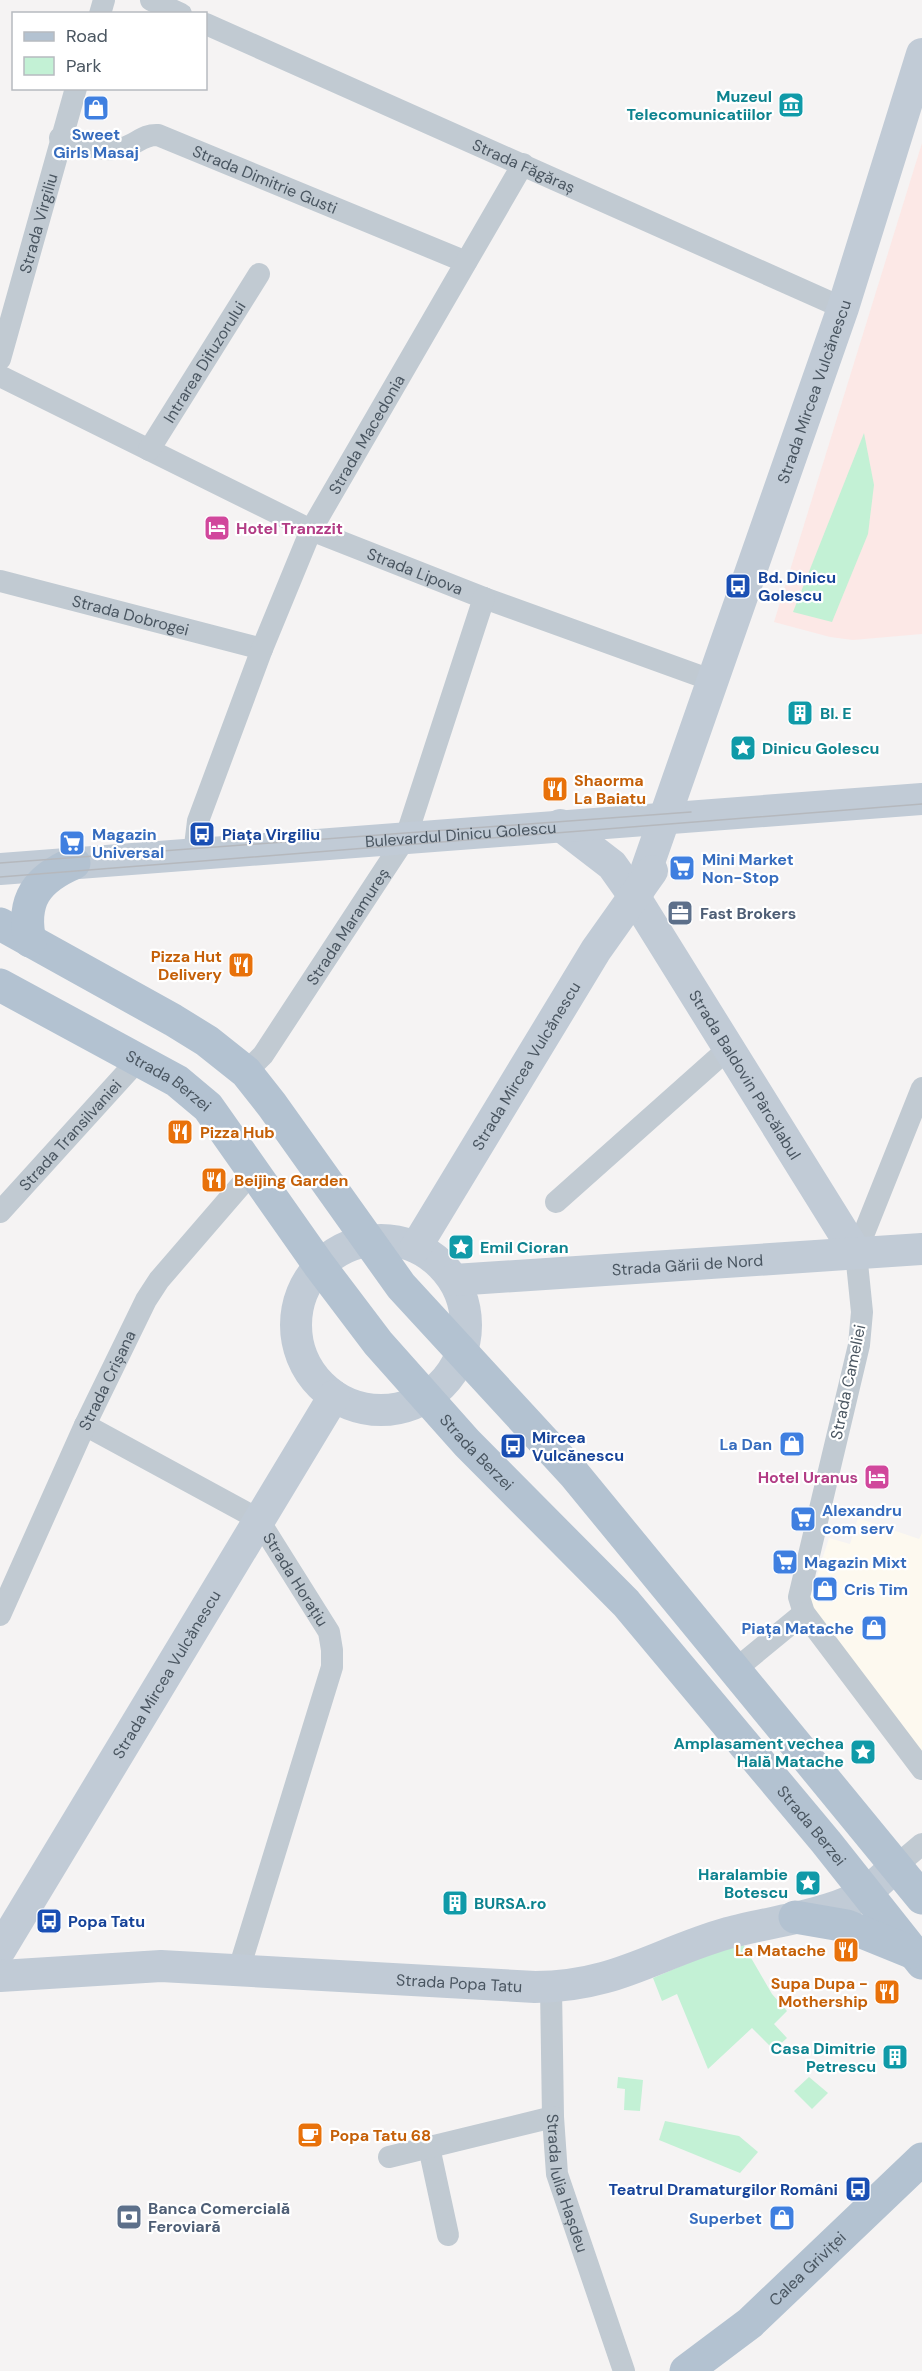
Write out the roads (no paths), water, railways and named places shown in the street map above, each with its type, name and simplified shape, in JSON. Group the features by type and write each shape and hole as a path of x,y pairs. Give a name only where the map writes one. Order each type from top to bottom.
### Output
{"main road":[{"name":"Strada Mircea Vulcănescu","path":"416,1247 591,959 637,892 675,817 696,786 696,723 734,625 843,308 922,54"},
{"name":"Bulevardul Dinicu Golescu","path":"0,869 922,799"},
{"path":"604,823 613,827 628,845 636,861 637,892"},
{"name":"Strada Baldovin Pârcălabul","path":"560,825 612,864 637,892 729,1048 856,1253"},
{"path":"30,941 26,923 28,906 36,889 53,872 74,863"},
{"path":"0,924 190,1030 246,1072 272,1105 366,1240 416,1304 574,1474 922,1898"},
{"name":"Strada Berzei","path":"0,985 140,1059 177,1081 207,1107 371,1335 467,1443 626,1604 919,1958"},
{"path":"366,1240 392,1240 416,1247 438,1260 454,1280 464,1303 466,1329 461,1353 448,1378 426,1398 408,1406 383,1411 357,1407 333,1396 315,1380 302,1358 295,1333 300,1299 306,1284 319,1265 342,1248 366,1240"},
{"name":"Strada Gării de Nord","path":"454,1280 922,1249"},
{"name":"Strada Mircea Vulcănescu","path":"0,1950 333,1396"},
{"name":"Strada Popa Tatu","path":"0,1976 141,1966 240,1969 551,1987 599,1981 710,1939 846,1903 865,1892 896,1866"},
{"path":"795,1917 847,1926 919,1958"},
{"name":"Calea Griviței","path":"686,2371 750,2323 922,2159"}],"street":[{"path":"151,0 177,12"},
{"name":"Strada Făgăraș","path":"207,24 843,308"},
{"name":"Strada Virgiliu","path":"0,359 60,138 75,90"},
{"name":"Strada Dimitrie Gusti","path":"60,138 112,150 133,144 148,134 158,135 466,262"},
{"name":"Strada Macedonia","path":"194,854 198,821 262,649 311,530 524,164"},
{"name":"Intrarea Difuzorului","path":"149,450 259,274"},
{"name":"Strada Lipova","path":"0,376 311,530 484,598 711,680"},
{"name":"Strada Dobrogei","path":"0,581 262,649"},
{"name":"Strada Maramureș","path":"246,1072 262,1055 406,837 484,598"},
{"path":"556,1202 729,1048"},
{"name":"Strada Transilvaniei","path":"0,1212 140,1059"},
{"name":"Strada Cameliei","path":"804,1613 800,1605 800,1587 860,1338 862,1312 856,1253 922,1088"},
{"name":"Strada Crișana","path":"0,1615 85,1425 155,1287 254,1170"},
{"name":"Strada Horațiu","path":"85,1425 258,1519 320,1614 329,1632 332,1666 240,1969"},
{"path":"736,1669 804,1613 922,1769"},
{"path":"896,1866 922,1844"},
{"name":"Strada Iulia Hașdeu","path":"551,1987 553,2117 560,2184 624,2371"},
{"path":"390,2157 553,2117"},
{"path":"429,2146 448,2235"}],"tram line":[{"path":"0,877 922,804"},
{"path":"0,863 691,812"}],"place":[{"name":"Muzeul Telecomunicatiilor","path":"791,105"},
{"name":"Sweet Girls Masaj","path":"96,108"},
{"name":"Hotel Tranzzit","path":"217,528"},
{"name":"Bd. Dinicu Golescu","path":"738,586"},
{"name":"Bl. E","path":"800,713"},
{"name":"Dinicu Golescu","path":"743,748"},
{"name":"Shaorma La Baiatu","path":"555,789"},
{"name":"Piața Virgiliu","path":"202,834"},
{"name":"Magazin Universal","path":"72,843"},
{"name":"Mini Market Non-Stop","path":"682,868"},
{"name":"Fast Brokers","path":"680,913"},
{"name":"Pizza Hut Delivery","path":"241,965"},
{"name":"Pizza Hub","path":"180,1132"},
{"name":"Beijing Garden","path":"214,1180"},
{"name":"Emil Cioran","path":"461,1247"},
{"name":"La Dan","path":"792,1444"},
{"name":"Mircea Vulcănescu","path":"513,1446"},
{"name":"Hotel Uranus","path":"877,1477"},
{"name":"Alexandru com serv","path":"803,1519"},
{"name":"Magazin Mixt","path":"785,1562"},
{"name":"Cris Tim","path":"825,1589"},
{"name":"Piața Matache","path":"874,1628"},
{"name":"Amplasament vechea Hală Matache","path":"863,1752"},
{"name":"Haralambie Botescu","path":"808,1883"},
{"name":"BURSA.ro","path":"455,1903"},
{"name":"Popa Tatu","path":"49,1921"},
{"name":"La Matache","path":"846,1950"},
{"name":"Supa Dupa - Mothership","path":"887,1992"},
{"name":"Casa Dimitrie Petrescu","path":"895,2057"},
{"name":"Popa Tatu 68","path":"310,2135"},
{"name":"Teatrul Dramaturgilor Români","path":"858,2189"},
{"name":"Banca Comercială Feroviară","path":"129,2217"},
{"name":"Superbet","path":"782,2218"}]}
